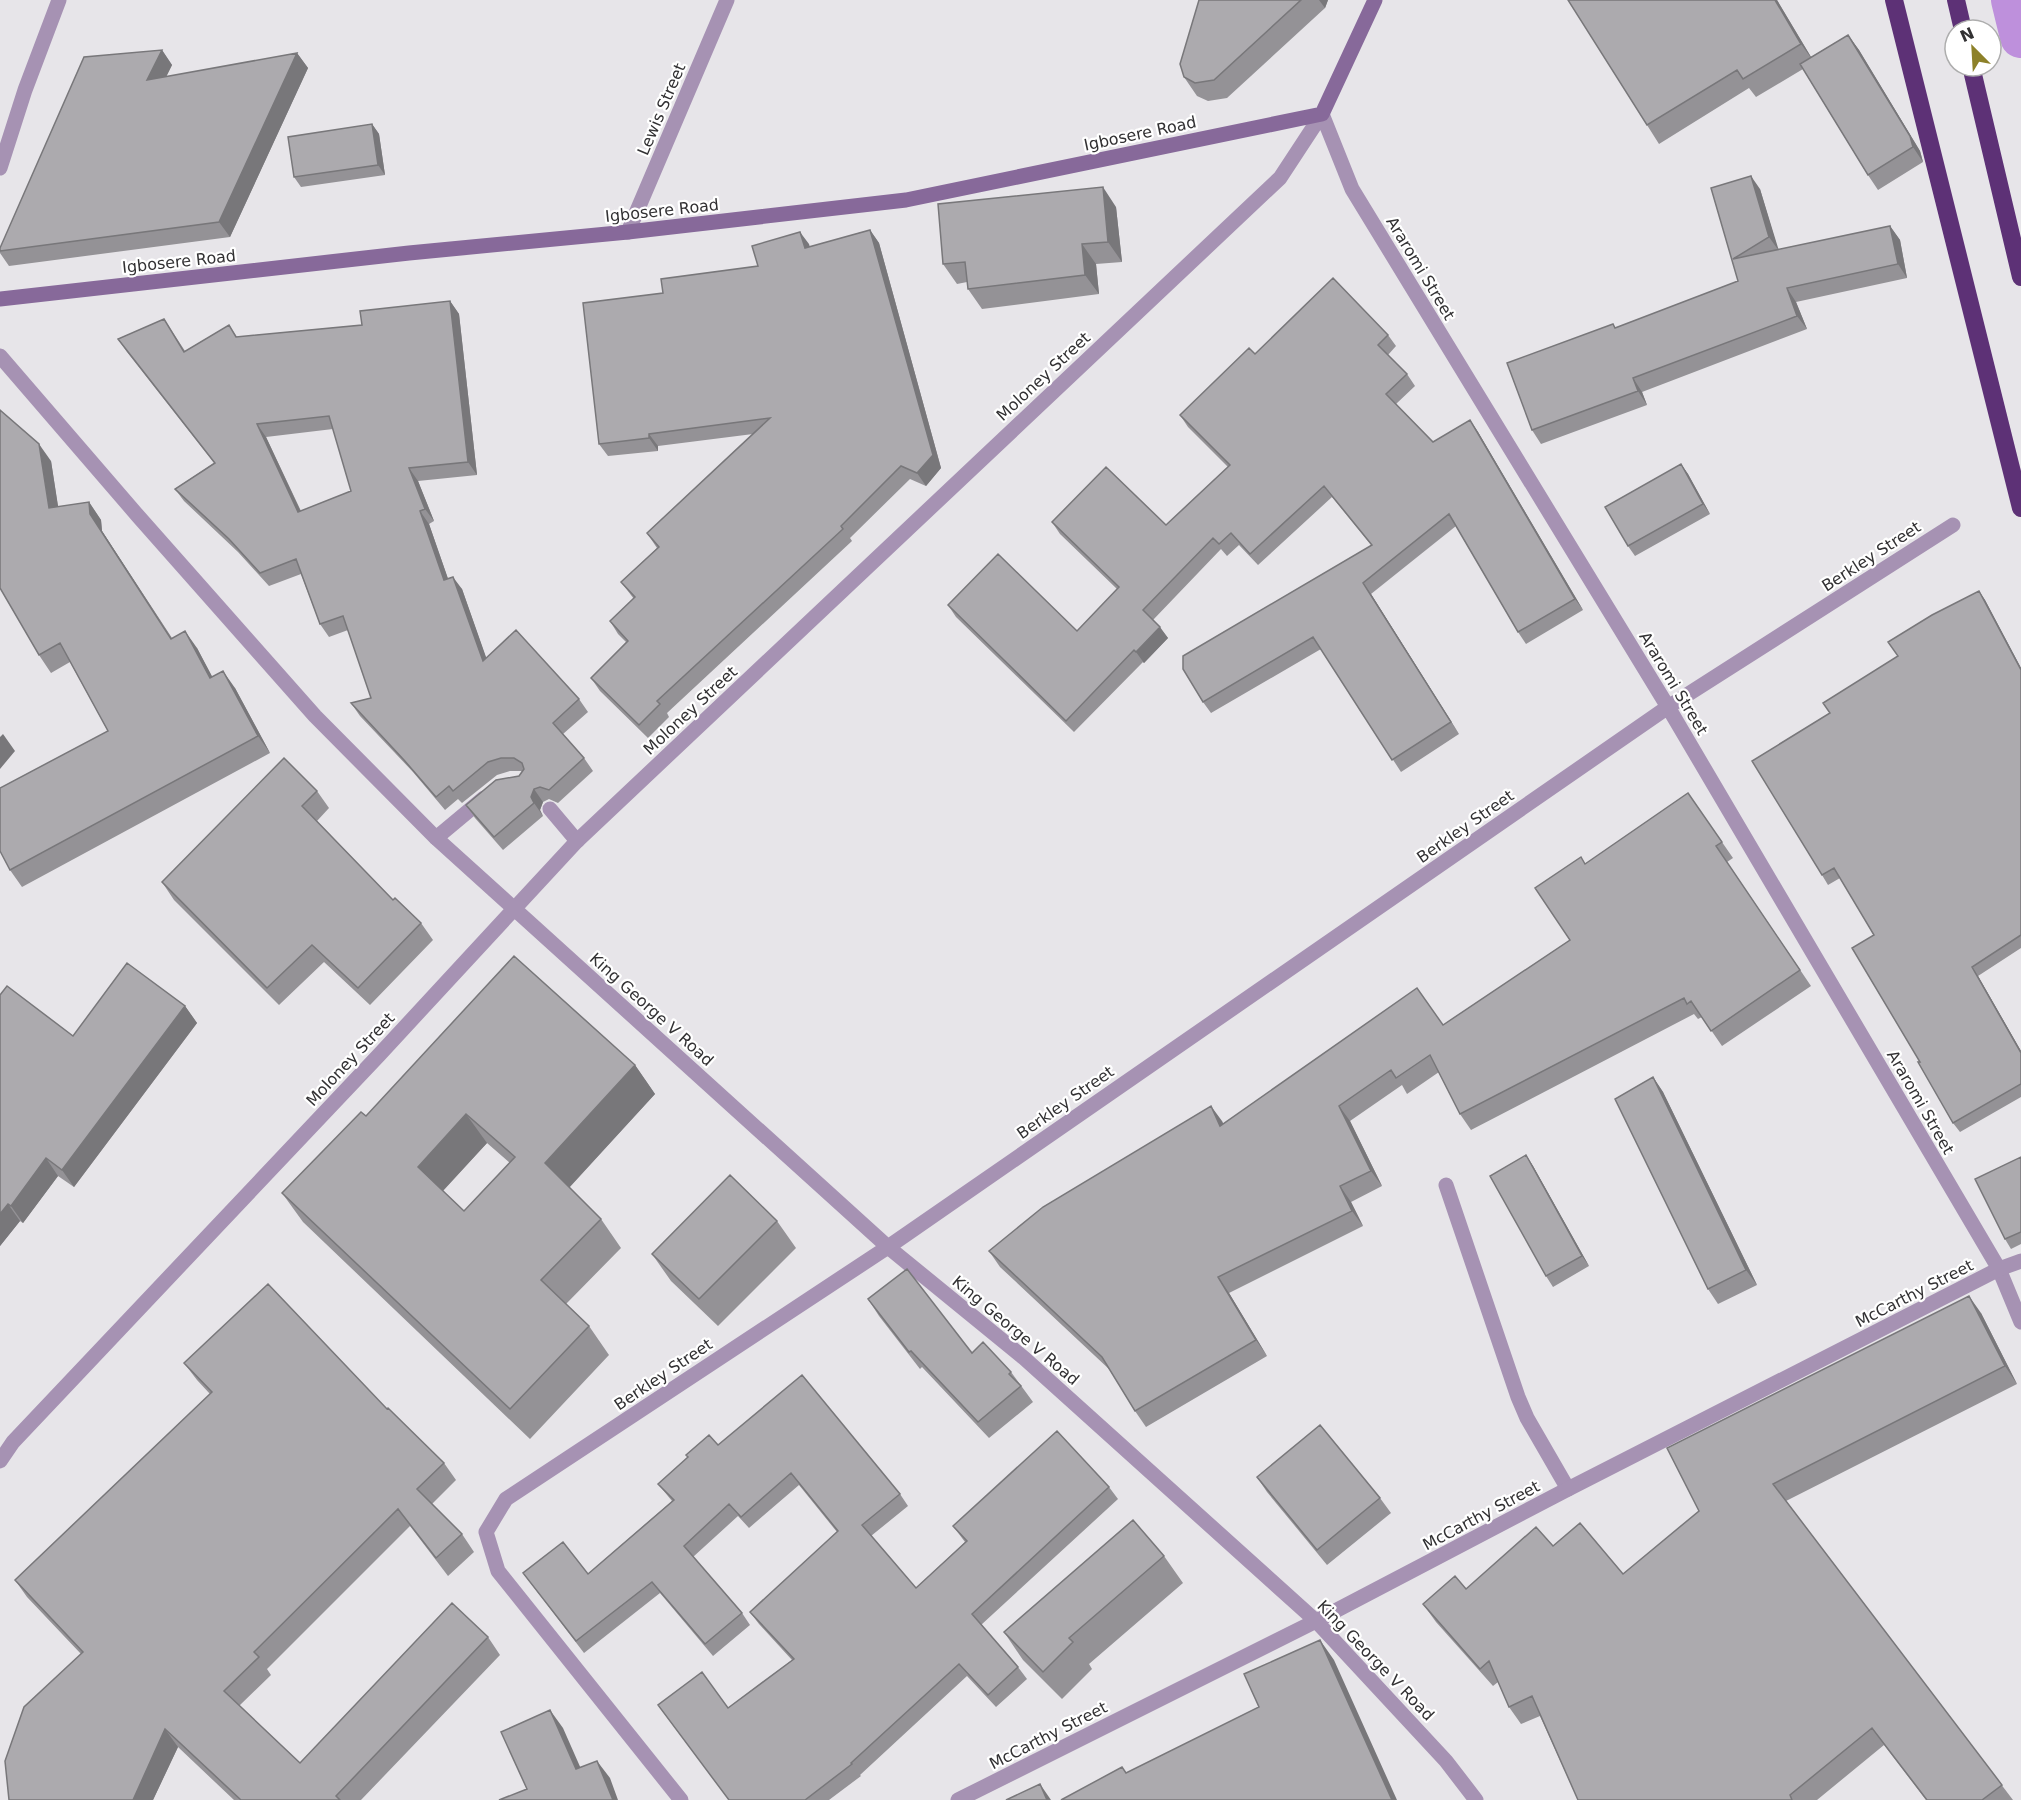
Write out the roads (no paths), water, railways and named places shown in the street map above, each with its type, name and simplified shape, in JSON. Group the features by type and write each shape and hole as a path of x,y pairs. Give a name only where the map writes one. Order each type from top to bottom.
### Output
{"highway":[{"path":"1893,0 2021,508"},
{"path":"1956,0 1960,18"},
{"path":"1974,78 2021,276"}],"main road":[{"name":"Moloney Street","path":"1322,114 1375,0"},
{"name":"Igbosere Road","path":"0,299 906,200 1322,114"}],"street":[{"path":"0,168 25,90 58,0"},
{"name":"Lewis Street","path":"628,232 727,0"},
{"name":"Araromi Street","path":"1322,114 1352,189 1668,707 1999,1269 2021,1322"},
{"name":"Moloney Street","path":"0,1461 7,1447 371,1064 577,841 1280,178 1322,114"},
{"name":"King George V Road","path":"0,356 315,716 436,838 888,1247 1024,1358 1316,1621 1446,1761 1476,1800"},
{"name":"Berkley Street","path":"681,1800 498,1571 486,1532 506,1499 888,1247 1668,707 1953,525"},
{"path":"436,838 492,790"},
{"path":"550,809 577,841"},
{"path":"1446,1185 1518,1397 1527,1418 1568,1489"},
{"name":"McCarthy Street","path":"958,1800 1316,1621 1568,1489 1999,1269 2021,1261"}],"waterway":[{"path":"2012,0 2021,37"}]}
